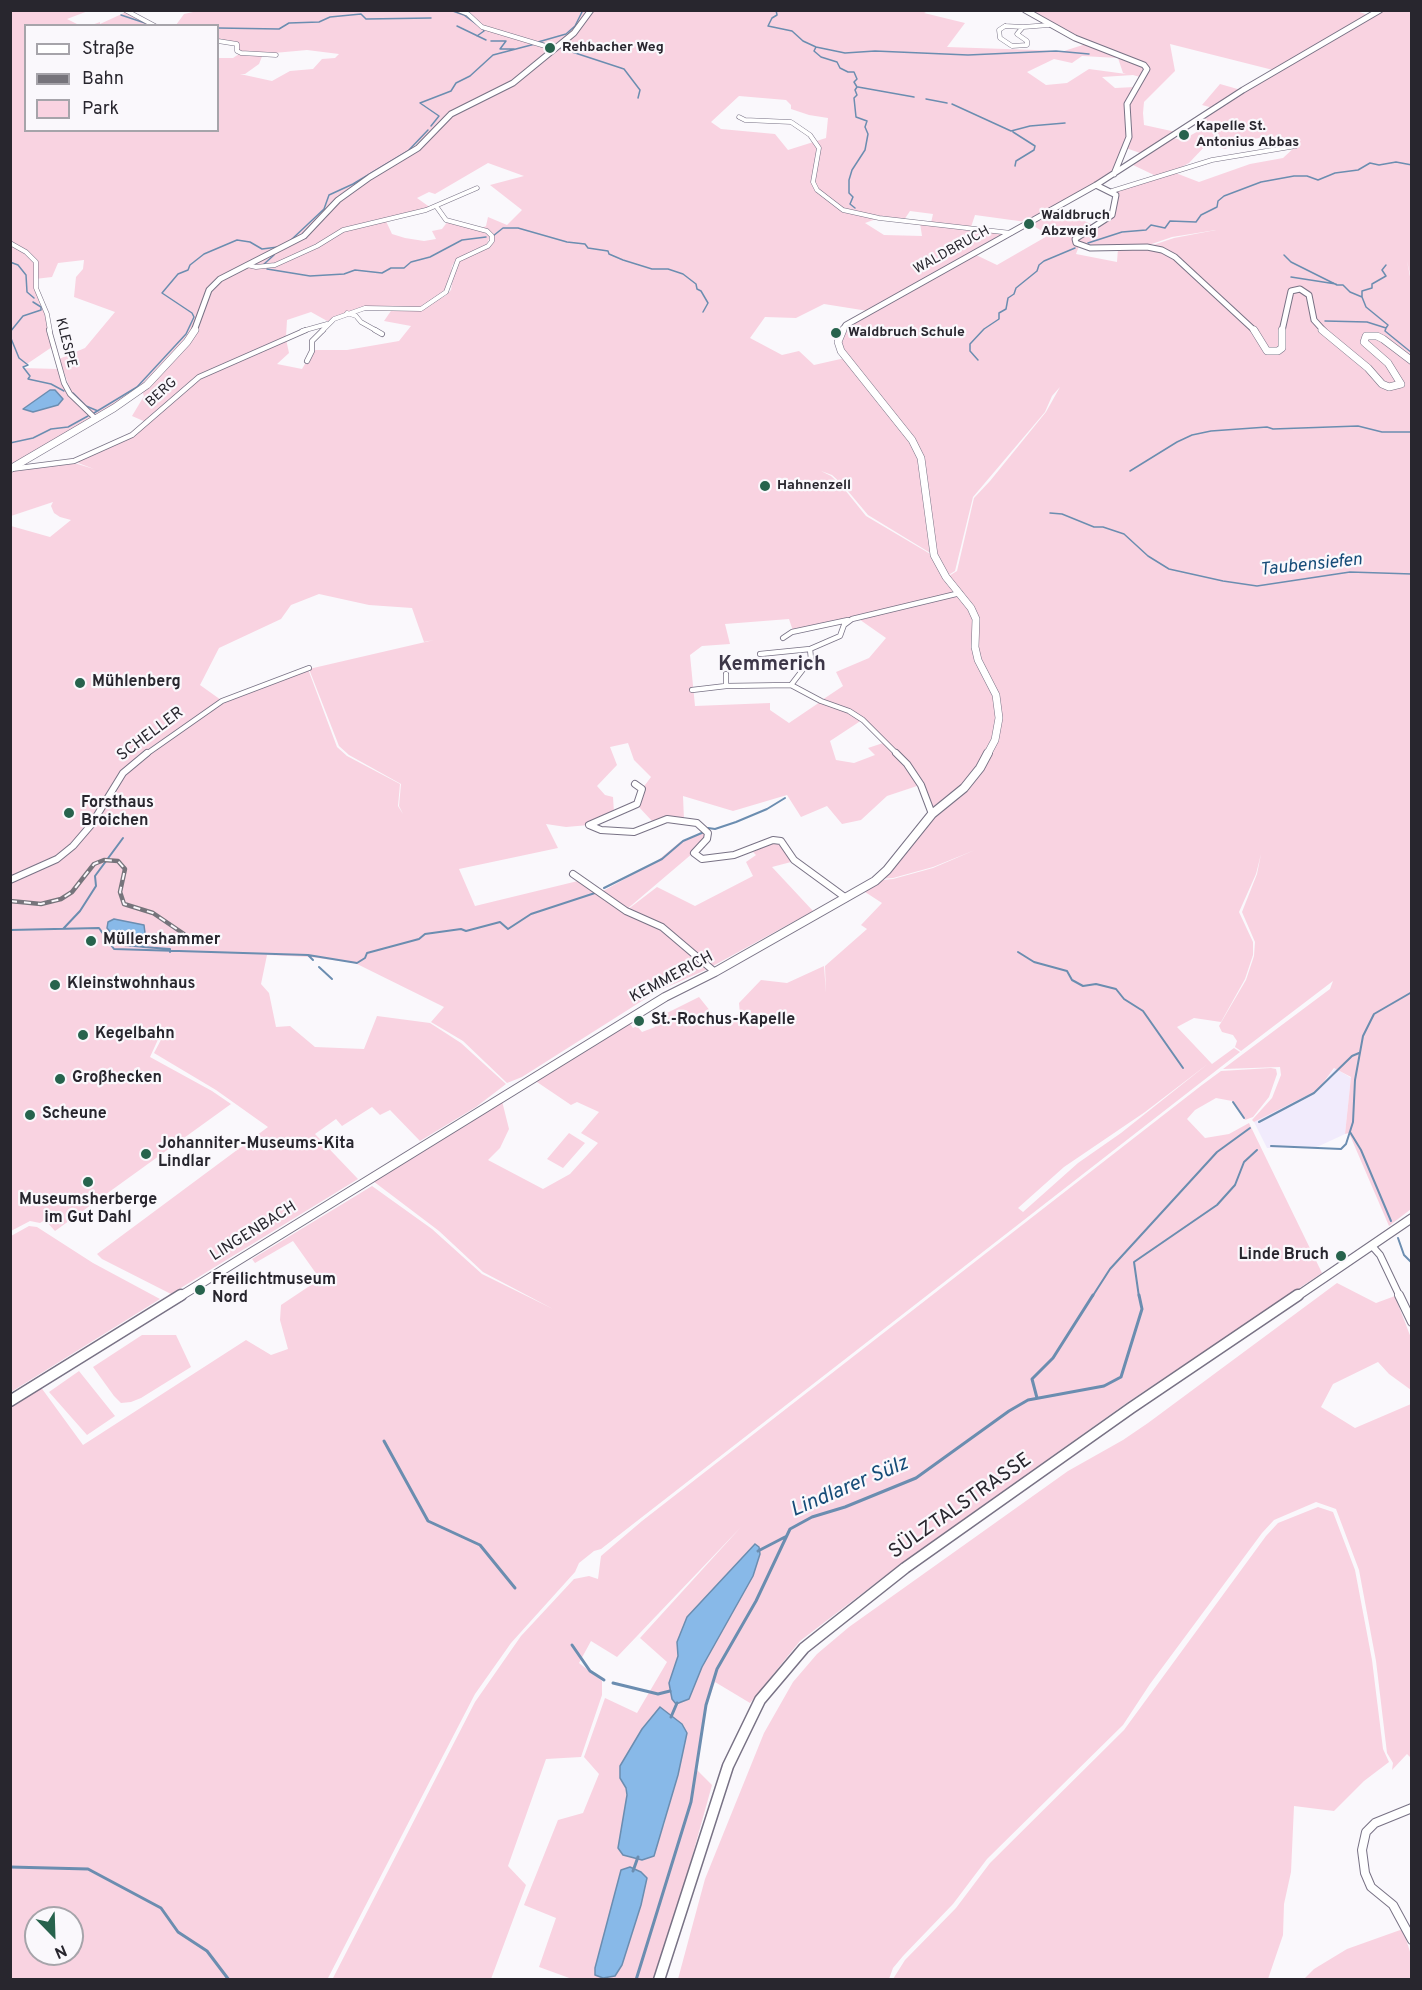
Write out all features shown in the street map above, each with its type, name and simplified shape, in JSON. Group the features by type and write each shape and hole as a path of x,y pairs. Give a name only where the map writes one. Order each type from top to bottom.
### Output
{"street":[{"path":"125,10 151,24"},
{"path":"458,10 468,14 482,27 555,49"},
{"path":"11,469 135,395 153,379 187,342 195,330 209,290 220,279 304,236 344,196 418,148 451,114 513,83 578,29 591,10"},
{"path":"1025,10 1075,38 1132,59 1147,69 1127,104 1129,137 1114,174"},
{"name":"WALDBRUCH","path":"841,351 838,342 846,325 1130,165 1242,90 1380,10"},
{"path":"1023,27 1017,34 1027,41 1027,45 1012,46 1000,38 999,30 1005,26 1049,25"},
{"path":"219,42 237,44 237,51 241,53 276,55"},
{"path":"740,117 746,120 792,122 810,135 819,148 813,182 817,190 843,210 879,218 1011,233"},
{"path":"1112,191 1212,160 1296,146"},
{"path":"1096,185 1116,195 1112,215 1075,239 1076,243 1090,248 1138,247 1162,250 1175,257 1255,331 1267,351 1278,351 1282,348 1282,332 1290,294 1299,289 1309,295 1314,320 1322,330 1368,368 1382,384 1389,387 1401,384 1388,363 1364,342 1366,336 1377,336 1383,339 1412,360"},
{"path":"247,265 256,267 275,264 317,246 343,230 436,206 477,188"},
{"name":"BERG","path":"307,361 312,351 312,341 327,324 347,313 365,308 389,307 418,310 426,307 442,297 449,287 455,263 488,246 492,241 492,236 481,228 446,220 436,206"},
{"name":"KLESPE","path":"10,243 26,252 36,262 36,288 47,314 51,341 64,383 70,394 96,419"},
{"path":"347,313 356,316 361,322 382,334"},
{"name":"BERG","path":"11,469 74,461 132,435 199,377 290,336 318,325 327,324"},
{"name":"KEMMERICH","path":"515,1090 665,997 715,972 881,876 932,814 964,788 980,768 993,745 999,718 996,695 978,660 975,647 976,619 960,593 946,577 934,555 921,458 912,440 841,351"},
{"path":"783,638 792,632 960,593"},
{"path":"760,654 810,649 840,636 844,625 852,619"},
{"path":"791,685 811,659 810,649"},
{"name":"SCHELLER","path":"10,880 57,859 73,846 92,825 123,773 134,761 162,741 222,701 309,668"},
{"path":"726,674 726,686"},
{"path":"692,690 726,686 791,685 820,701 849,711 898,753 921,785 932,814"},
{"path":"635,784 642,789 637,804 590,825 601,830 634,832 667,819 697,823 708,833 707,839 694,853 702,859 734,855 772,840 781,841 794,860 846,898"},
{"path":"573,873 626,911 662,927 715,972"},
{"name":"LINGENBACH","path":"10,1401 515,1090"},
{"name":"SÜLZTALSTRASSE","path":"659,1980 728,1766 760,1700 804,1648 904,1568 1131,1408 1412,1218"},
{"path":"1372,1246 1380,1255 1412,1323"},
{"path":"1412,1808 1375,1823 1366,1833 1362,1850 1365,1873 1371,1887 1393,1905 1412,1940"}],"shaded area":[{"path":"1335,1068 1351,1078 1345,1134 1317,1147 1267,1148 1254,1122 1318,1090"}],"green space":[{"path":"202,10 456,11 467,15 478,26 496,32 481,26 469,14 460,11 590,11 556,46 508,34 552,49 510,83 449,114 411,149 425,145 452,115 514,85 575,33 593,11 928,11 924,13 965,23 947,47 1064,51 1089,43 1143,65 1145,69 1140,77 1133,75 1102,77 1115,88 1135,87 1126,104 1128,137 1113,174 1026,222 975,215 971,227 931,223 933,214 910,211 904,220 879,218 865,223 884,235 922,236 920,223 1009,233 868,311 824,304 796,318 765,317 750,338 782,355 799,351 814,365 845,358 910,441 919,457 932,554 868,515 842,484 832,475 821,471 841,485 866,516 932,555 944,577 957,593 893,609 958,594 969,608 974,619 973,647 996,703 997,718 993,740 980,765 983,767 992,751 1002,719 997,695 980,660 977,647 978,619 973,608 947,577 957,571 974,498 1046,412 1060,387 1052,396 1045,412 973,497 955,571 947,576 936,555 922,457 913,440 842,351 841,334 847,325 974,254 997,265 1049,235 1030,224 1057,208 1093,225 1074,238 1075,243 1079,246 1076,254 1117,262 1118,248 1147,247 1174,238 1216,230 1172,237 1146,246 1090,247 1077,243 1076,239 1112,215 1117,202 1117,194 1113,191 1173,172 1199,182 1250,164 1283,158 1296,146 1270,135 1225,149 1207,144 1189,163 1156,176 1133,165 1174,138 1182,140 1204,128 1195,123 1267,76 1382,11 1411,11 1411,278 1407,261 1412,287 1411,1209 1389,1226 1349,1133 1345,1134 1351,1077 1334,1068 1318,1090 1254,1122 1252,1120 1272,1098 1281,1075 1280,1067 1223,1069 1330,989 1333,981 1241,1051 1235,1047 1237,1041 1233,1035 1222,1032 1219,1026 1246,980 1254,956 1255,942 1242,912 1257,874 1261,854 1256,874 1239,912 1253,942 1253,955 1245,979 1221,1022 1194,1018 1177,1027 1212,1064 1234,1048 1240,1052 601,1549 594,1551 579,1563 575,1572 511,1643 475,1694 327,1980 11,1979 11,1404 40,1386 83,1445 246,1340 271,1355 288,1349 280,1320 281,1305 320,1279 293,1241 255,1263 252,1259 372,1186 432,1229 482,1274 553,1309 483,1272 439,1231 373,1181 502,1101 509,1129 500,1148 488,1160 543,1189 570,1174 598,1143 581,1133 599,1112 577,1102 571,1105 534,1080 628,1021 633,1028 637,1026 642,1032 655,1027 653,1020 699,997 719,1022 740,1014 739,1003 761,980 787,983 824,966 826,993 825,966 867,929 861,925 882,903 862,890 874,881 893,879 933,868 975,850 933,867 893,878 878,879 898,859 933,816 950,801 933,811 923,785 907,762 888,742 864,720 850,710 822,700 843,686 836,672 869,658 886,638 856,617 793,631 789,619 725,624 730,644 702,646 690,655 695,706 770,703 770,710 789,723 820,702 849,711 862,720 830,741 836,760 854,763 875,755 868,748 886,742 920,785 887,796 861,820 842,824 827,806 801,817 787,795 733,811 683,796 684,820 652,821 637,805 642,796 642,789 651,777 634,760 628,743 610,747 617,765 597,786 605,795 613,797 614,813 589,825 566,827 546,824 558,848 459,869 475,906 582,880 624,912 661,928 710,968 656,992 522,1077 507,1083 463,1041 431,1022 444,1007 355,963 310,957 267,955 261,984 269,993 276,1027 290,1026 315,1047 364,1049 377,1016 430,1023 461,1043 506,1084 476,1107 420,1141 390,1110 380,1115 372,1107 342,1126 336,1119 315,1134 358,1179 171,1294 102,1259 97,1254 268,1127 216,1090 154,1053 164,1034 161,1033 150,1057 231,1104 55,1231 45,1220 40,1223 30,1221 11,1231 11,881 59,860 95,824 122,778 135,763 162,741 222,701 308,669 337,747 347,756 400,784 398,806 403,814 399,806 401,784 349,755 339,746 309,669 434,640 424,642 412,608 369,605 319,594 291,605 281,619 219,648 200,685 221,700 138,756 121,773 90,824 56,858 11,876 11,526 50,537 71,520 54,513 51,506 53,502 11,516 11,470 71,462 94,469 78,463 80,459 133,436 156,417 189,386 148,423 132,416 144,396 142,391 184,350 197,330 212,288 245,267 272,267 319,245 316,244 277,264 258,265 255,263 293,244 291,242 220,277 209,287 203,297 192,331 179,349 134,394 95,415 72,394 59,359 85,348 115,312 74,297 76,277 83,269 84,260 58,263 52,277 35,279 34,288 40,304 46,311 52,347 21,368 59,369 69,395 92,418 11,467 11,11 88,11 67,19 77,24 24,24 24,132 219,132 219,58 233,58 242,52 238,50 238,44 219,41 219,24 177,24 184,14","holes":["307,50 339,54 335,58 322,59 313,69 290,71 272,81 240,74 245,74 259,64 263,54","1082,56 1118,58 1123,73 1126,74 1089,69 1067,83 1046,85 1027,72 1054,59 1072,63","739,96 786,100 791,105 791,109 828,118 826,138 788,150 775,134 721,129 711,122","488,163 524,176 490,185 522,210 507,225 488,217 486,226 482,228 493,236 489,246 459,261 455,266 451,290 445,296 417,311 401,309 417,310 444,294 456,260 487,244 490,236 481,229 448,221 442,229 432,231 436,239 424,241 405,238 392,234 385,219 431,208 417,198 429,192 435,194","378,306 393,308 384,321 411,326 399,341 347,350 313,350 302,369 277,364 289,353 286,339 265,348 286,337 287,320 311,312 329,322 359,308","50,390 55,390 63,399 58,405 33,412 23,409","1209,1063 1121,1133 1078,1163 1023,1212 1018,1208 1064,1167 1145,1112"]},
{"path":"1354,10 1371,16 1273,70 1170,44 1175,71 1144,102 1143,113 1144,125 1176,132 1143,154 1126,148 1132,127 1128,105 1148,70 1145,65 1076,38 1026,11"},
{"path":"126,12 151,24 100,24"},
{"path":"1220,84 1241,90 1213,108 1202,105"},
{"path":"706,831 706,839 693,853 626,910 603,891 657,861 680,842"},
{"path":"770,843 780,843 791,862 772,867 813,911 711,967 671,933 627,910 657,887 695,906 753,876 746,862 756,855 753,852"},
{"path":"1271,1068 1276,1069 1277,1074 1269,1097 1253,1117 1245,1120 1232,1101 1216,1098 1195,1110 1187,1119 1205,1138 1229,1134 1249,1123 1322,1273 1128,1402 902,1563 800,1641 750,1703 715,1682 707,1705 697,1770 712,1785 656,1979 572,1979 539,1967 556,1918 524,1905 558,1820 583,1813 599,1774 584,1757 605,1698 637,1713 667,1662 640,1638 741,1527 617,1657 591,1641 579,1663 602,1681 602,1695 581,1757 546,1759 508,1866 526,1885 491,1979 332,1980 475,1702 521,1636 574,1579 589,1576 598,1579 601,1556 642,1521 1221,1071","holes":["725,1624 702,1667 689,1699 669,1683 678,1656","660,1708 687,1733 664,1825 642,1860 623,1855 618,1848 627,1795 620,1778 620,1766 642,1729","630,1867 641,1872 595,1968 621,1871"]},
{"path":"569,1133 585,1143 563,1168 547,1159"},
{"path":"29,1226 37,1227 93,1263 160,1299 11,1392 11,1236"},
{"path":"1337,1283 1376,1303 1395,1296 1411,1338 1411,1390 1389,1374 1378,1362 1333,1384 1321,1407 1355,1428 1411,1404 1411,1758 1407,1754 1392,1770 1393,1763 1387,1753 1376,1661 1359,1570 1336,1509 1316,1502 1274,1520 1262,1533 1150,1684 1123,1725 987,1859 953,1904 893,1968 889,1979 678,1979 705,1879 764,1733 793,1682 817,1654 849,1627 1068,1471 1148,1423"},
{"path":"142,1335 176,1335 191,1367 141,1398 121,1403 93,1367"},
{"path":"79,1371 115,1416 87,1435 49,1392"},
{"path":"1318,1507 1333,1512 1355,1570 1372,1660 1383,1749 1389,1762 1364,1781 1334,1811 1294,1806 1291,1872 1284,1904 1283,1935 1268,1979 893,1979 905,1960 956,1908 990,1863 1124,1730 1266,1536 1278,1523"},
{"path":"1403,1929 1411,1955 1411,1979 1303,1980 1314,1969 1347,1949"}],"water":[{"path":"50,390 55,390 63,399 58,405 33,412 23,409"},
{"path":"114,919 144,925 145,933 137,945 143,946 121,945 107,928 108,922"},
{"path":"755,1544 759,1547 760,1554 753,1576 702,1667 689,1699 676,1704 672,1699 669,1683 678,1656 677,1642 687,1617"},
{"path":"660,1707 682,1724 687,1733 678,1775 654,1856 642,1860 623,1855 618,1848 627,1795 620,1778 620,1766 642,1729"},
{"path":"630,1867 647,1878 641,1905 622,1965 615,1976 603,1978 595,1975 595,1968 621,1870"}],"waterway":[{"path":"450,10 464,15 483,29 484,31 477,36"},
{"path":"538,42 566,34 575,26 583,10"},
{"path":"776,10 777,15 772,18 768,26 792,31 803,41 816,47"},
{"path":"219,28 279,29 289,23 319,22 330,17 361,14 366,19 431,18"},
{"path":"121,15 145,23"},
{"path":"457,26 477,36"},
{"path":"477,36 486,40"},
{"path":"491,41 506,41 500,49 514,49"},
{"path":"539,42 553,46"},
{"path":"431,126 439,116 420,103 451,91 456,83 470,76 493,55 535,44"},
{"path":"816,47 845,53 875,51 968,55 1056,51 1089,54"},
{"path":"816,47 814,51 821,57 837,62 840,68 848,72 854,72 857,79 854,82 857,87 855,90 857,95 854,98 856,117 867,121 865,127 868,134 865,150 852,170 849,180 849,193 853,197 850,204 855,208"},
{"path":"560,48 624,69 640,90 638,98"},
{"path":"858,87 914,97"},
{"path":"926,99 947,103"},
{"path":"952,104 1011,131 1030,126 1065,123"},
{"path":"291,240 324,209 329,195 353,184 408,151 428,130"},
{"path":"1013,132 1035,146 1034,150 1016,161 1015,166"},
{"path":"1088,243 1122,232 1146,230 1151,225 1165,228 1170,221 1196,222 1201,215 1217,207 1218,201 1224,196 1261,182 1294,176 1307,176 1318,180 1335,173 1358,170 1370,163 1379,165 1396,162 1412,165"},
{"path":"493,236 503,228 518,228 567,242 585,244 588,248 608,251 609,254 623,260 652,269 668,269 683,274 696,284 697,289 701,291 708,303 703,312"},
{"path":"267,269 310,276 344,274 355,270 382,273 391,268 404,268 411,262 430,257 462,240 486,237"},
{"path":"98,411 137,387 186,334 194,317 192,313 162,293 178,274 188,270 190,265 204,254 237,240 250,242 262,249 278,247"},
{"path":"978,360 970,351 970,344 984,329 999,319 999,313 1006,309 1008,298 1014,294 1016,288 1037,271 1039,265 1044,261 1075,248"},
{"path":"263,265 274,255"},
{"path":"1284,255 1291,262 1335,284"},
{"path":"10,262 18,265 26,275 27,292 34,298"},
{"path":"1362,297 1362,291 1372,288 1372,284 1386,276 1382,270 1386,265"},
{"path":"1291,277 1335,284"},
{"path":"1335,284 1343,285 1350,292 1362,297"},
{"path":"1362,297 1366,307 1388,325 1386,328"},
{"path":"10,332 23,316 41,310 41,307 33,302"},
{"path":"1325,321 1367,322 1386,328"},
{"path":"1386,328 1385,331 1412,353"},
{"path":"10,336 19,358 28,365 23,367 30,376 28,379 51,384 64,391"},
{"path":"73,393 86,406 98,411"},
{"path":"94,413 98,411"},
{"path":"10,443 33,438 51,429 68,427 88,416"},
{"path":"1130,471 1177,442 1192,435 1211,431 1267,427 1273,429 1358,426 1382,432 1412,432"},
{"name":"Taubensiefen","path":"1050,513 1062,514 1094,527 1103,527 1124,534 1148,556 1169,569 1223,581 1257,586 1350,572 1412,574"},
{"path":"708,828 715,829 736,822 767,809 785,798"},
{"path":"604,888 662,859 683,841 704,832"},
{"path":"63,929 80,911 96,886 95,876 123,838"},
{"path":"308,955 357,963 365,958 367,953 419,939 425,934 461,929 466,931 500,922 508,929 531,914 595,893"},
{"path":"63,929 99,928 114,949 170,951"},
{"path":"10,930 63,929"},
{"path":"143,947 170,951"},
{"path":"170,951 308,955"},
{"path":"1018,952 1034,962 1067,971 1072,980 1083,986 1096,984 1116,989 1124,999 1143,1011 1183,1068"},
{"path":"308,955 313,960"},
{"path":"319,967 332,979"},
{"name":"Lindlarer Sülz","path":"1271,1146 1341,1149 1346,1144 1353,1122 1355,1080 1363,1036 1374,1014 1412,992"},
{"path":"1259,1122 1314,1093 1352,1056 1359,1053"},
{"path":"1233,1102 1244,1118"},
{"path":"1092,1297 1110,1269 1217,1152 1250,1128"},
{"path":"1350,1132 1361,1150 1391,1221"},
{"name":"Lindlarer Sülz","path":"1139,1297 1134,1262 1217,1205 1235,1185 1244,1162 1257,1150"},
{"path":"1398,1238 1404,1255 1412,1263"},
{"path":"1037,1398 1032,1379 1053,1358 1093,1295"},
{"name":"Lindlarer Sülz","path":"636,1980 691,1802 706,1705 717,1669 756,1601 790,1529 812,1517 845,1507 916,1478 1009,1411 1028,1400 1104,1386 1121,1377 1142,1309 1139,1295"},
{"path":"384,1441 428,1521 480,1545 515,1588"},
{"path":"758,1551 785,1537"},
{"path":"572,1645 590,1671 604,1680"},
{"path":"613,1683 658,1694 670,1691"},
{"path":"671,1717 677,1703"},
{"path":"633,1871 638,1857"},
{"path":"10,1867 88,1869 161,1908 178,1932 207,1951 229,1980"}],"railway":[{"path":"10,901 41,904 61,899 72,892 94,864 104,860 118,861 125,869 120,892 124,904 153,913 184,934"}],"place":[{"name":"Rehbacher Weg","path":"550,48"},
{"name":"Kapelle St. Antonius Abbas","path":"1184,135"},
{"name":"Waldbruch Abzweig","path":"1029,224"},
{"name":"Waldbruch Schule","path":"836,333"},
{"name":"Hahnenzell","path":"765,486"},
{"name":"Mühlenberg","path":"80,683"},
{"name":"Forsthaus Broichen","path":"69,813"},
{"name":"Müllershammer","path":"91,941"},
{"name":"Kleinstwohnhaus","path":"55,985"},
{"name":"St.-Rochus-Kapelle","path":"639,1021"},
{"name":"Kegelbahn","path":"83,1035"},
{"name":"Großhecken","path":"60,1079"},
{"name":"Scheune","path":"30,1115"},
{"name":"Johanniter-Museums-Kita Lindlar","path":"146,1154"},
{"name":"Museumsherberge im Gut Dahl","path":"88,1182"},
{"name":"Linde Bruch","path":"1341,1256"},
{"name":"Freilichtmuseum Nord","path":"200,1290"}],"district":[{"name":"Kemmerich","path":"772,666"}]}
